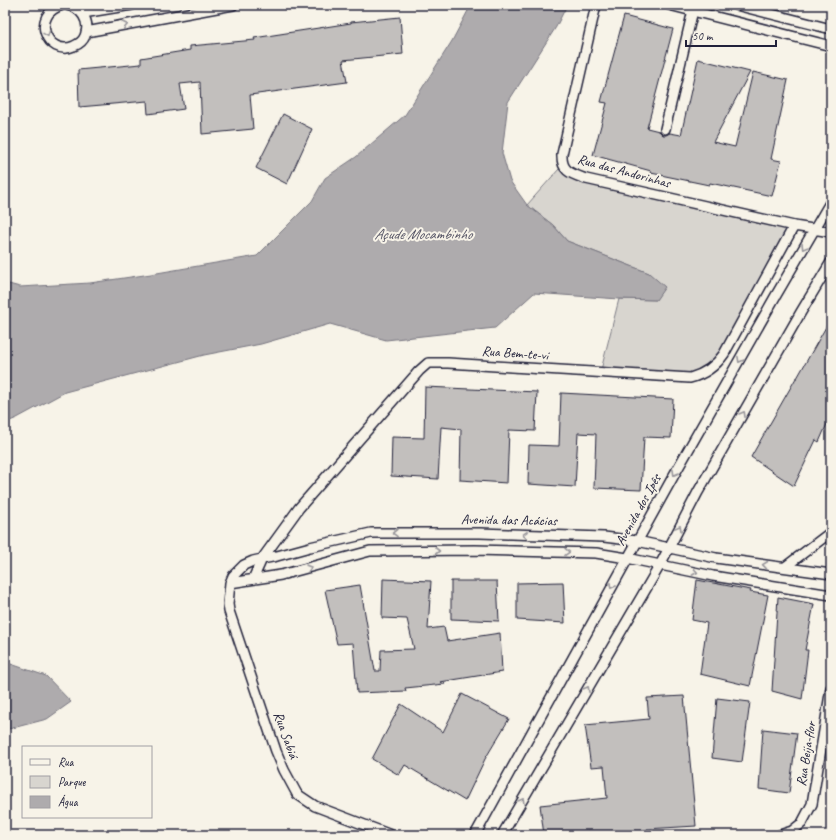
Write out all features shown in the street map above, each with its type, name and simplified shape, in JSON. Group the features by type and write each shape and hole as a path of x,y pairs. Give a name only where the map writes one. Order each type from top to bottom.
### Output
{"street":[{"path":"63,5 57,6 46,16 44,30 51,43 58,47 65,48 72,47 84,39 87,26 83,13 78,9 66,5"},
{"path":"83,13 132,5"},
{"path":"86,32 233,5"},
{"name":"Rua das Andorinhas","path":"596,5 562,154 563,163 571,174 586,179 794,226 831,232"},
{"path":"669,5 694,8 831,46"},
{"path":"736,5 831,29"},
{"path":"665,129 694,8"},
{"name":"Avenida dos Ipês","path":"475,835 637,540 775,297 831,202"},
{"name":"Rua Bem-te-vi","path":"262,579 262,559 299,508 419,371 428,364 448,363 690,378 699,376 714,366 724,354 794,226"},
{"path":"502,835 660,565 698,492 831,262"},
{"path":"785,567 831,532"},
{"name":"Avenida das Acácias","path":"230,583 233,576 244,565 253,561 371,533 480,533 604,537 637,540 716,558 831,574"},
{"path":"230,583 262,579 297,572 370,551 475,550 596,553 713,576 831,595"},
{"name":"Rua Sabiá","path":"230,583 228,604 229,611 276,751 296,794 315,806 391,835"},
{"name":"Rua Beija-flor","path":"780,835 792,831 802,823 812,804 831,688"}],"green space":[{"path":"559,169 793,227 723,352 711,365 689,374 601,370 619,299 656,300 649,273 567,241 553,225 527,205"}],"water":[{"name":"Açude Mocambinho","path":"471,5 567,5 556,27 508,102 502,153 510,181 527,205 553,225 567,241 649,273 665,287 656,300 534,293 495,328 386,340 330,324 261,344 204,355 65,392 5,423 5,283 20,287 90,283 257,256 312,201 325,178 356,157 405,115 452,41"},
{"path":"5,662 46,676 71,702 47,719 5,730"}],"building":[{"path":"624,16 673,29 647,128 659,131 663,135 670,133 681,135 698,59 750,72 713,142 735,147 753,72 788,80 771,159 781,161 772,196 651,173 651,171 593,155 607,103 601,102"},
{"path":"400,17 403,54 343,60 347,82 250,95 253,129 202,134 200,82 180,84 184,109 148,114 147,101 79,107 78,70 141,64 141,58 190,50 190,46 255,40 254,38 351,22"},
{"path":"283,114 312,129 287,184 256,168"},
{"path":"831,318 831,415 819,442 816,440 794,486 751,457"},
{"path":"425,387 537,392 535,431 509,430 507,483 460,480 461,429 441,427 438,479 391,476 392,437 424,438"},
{"path":"561,393 673,399 671,438 644,437 641,490 594,488 596,434 578,433 575,487 528,484 529,445 559,446"},
{"path":"383,579 431,581 428,629 444,627 447,641 500,633 502,672 440,682 445,684 405,688 406,691 357,693 353,643 337,644 325,590 360,585 375,671 380,671 381,650 414,649 407,619 382,618"},
{"path":"697,580 751,590 750,592 768,595 750,686 700,674 707,623 692,620"},
{"path":"451,581 497,581 499,621 451,619"},
{"path":"563,582 565,623 517,620 517,583"},
{"path":"778,597 814,604 805,650 808,650 802,699 772,691"},
{"path":"462,694 509,719 485,759 465,801 405,765 399,775 372,759 401,704 443,732"},
{"path":"684,696 696,826 647,829 647,832 607,835 544,835 540,805 607,798 604,766 591,767 585,725 649,719 647,698"},
{"path":"717,698 750,702 742,762 712,758"},
{"path":"763,729 797,733 789,793 759,789"}]}
